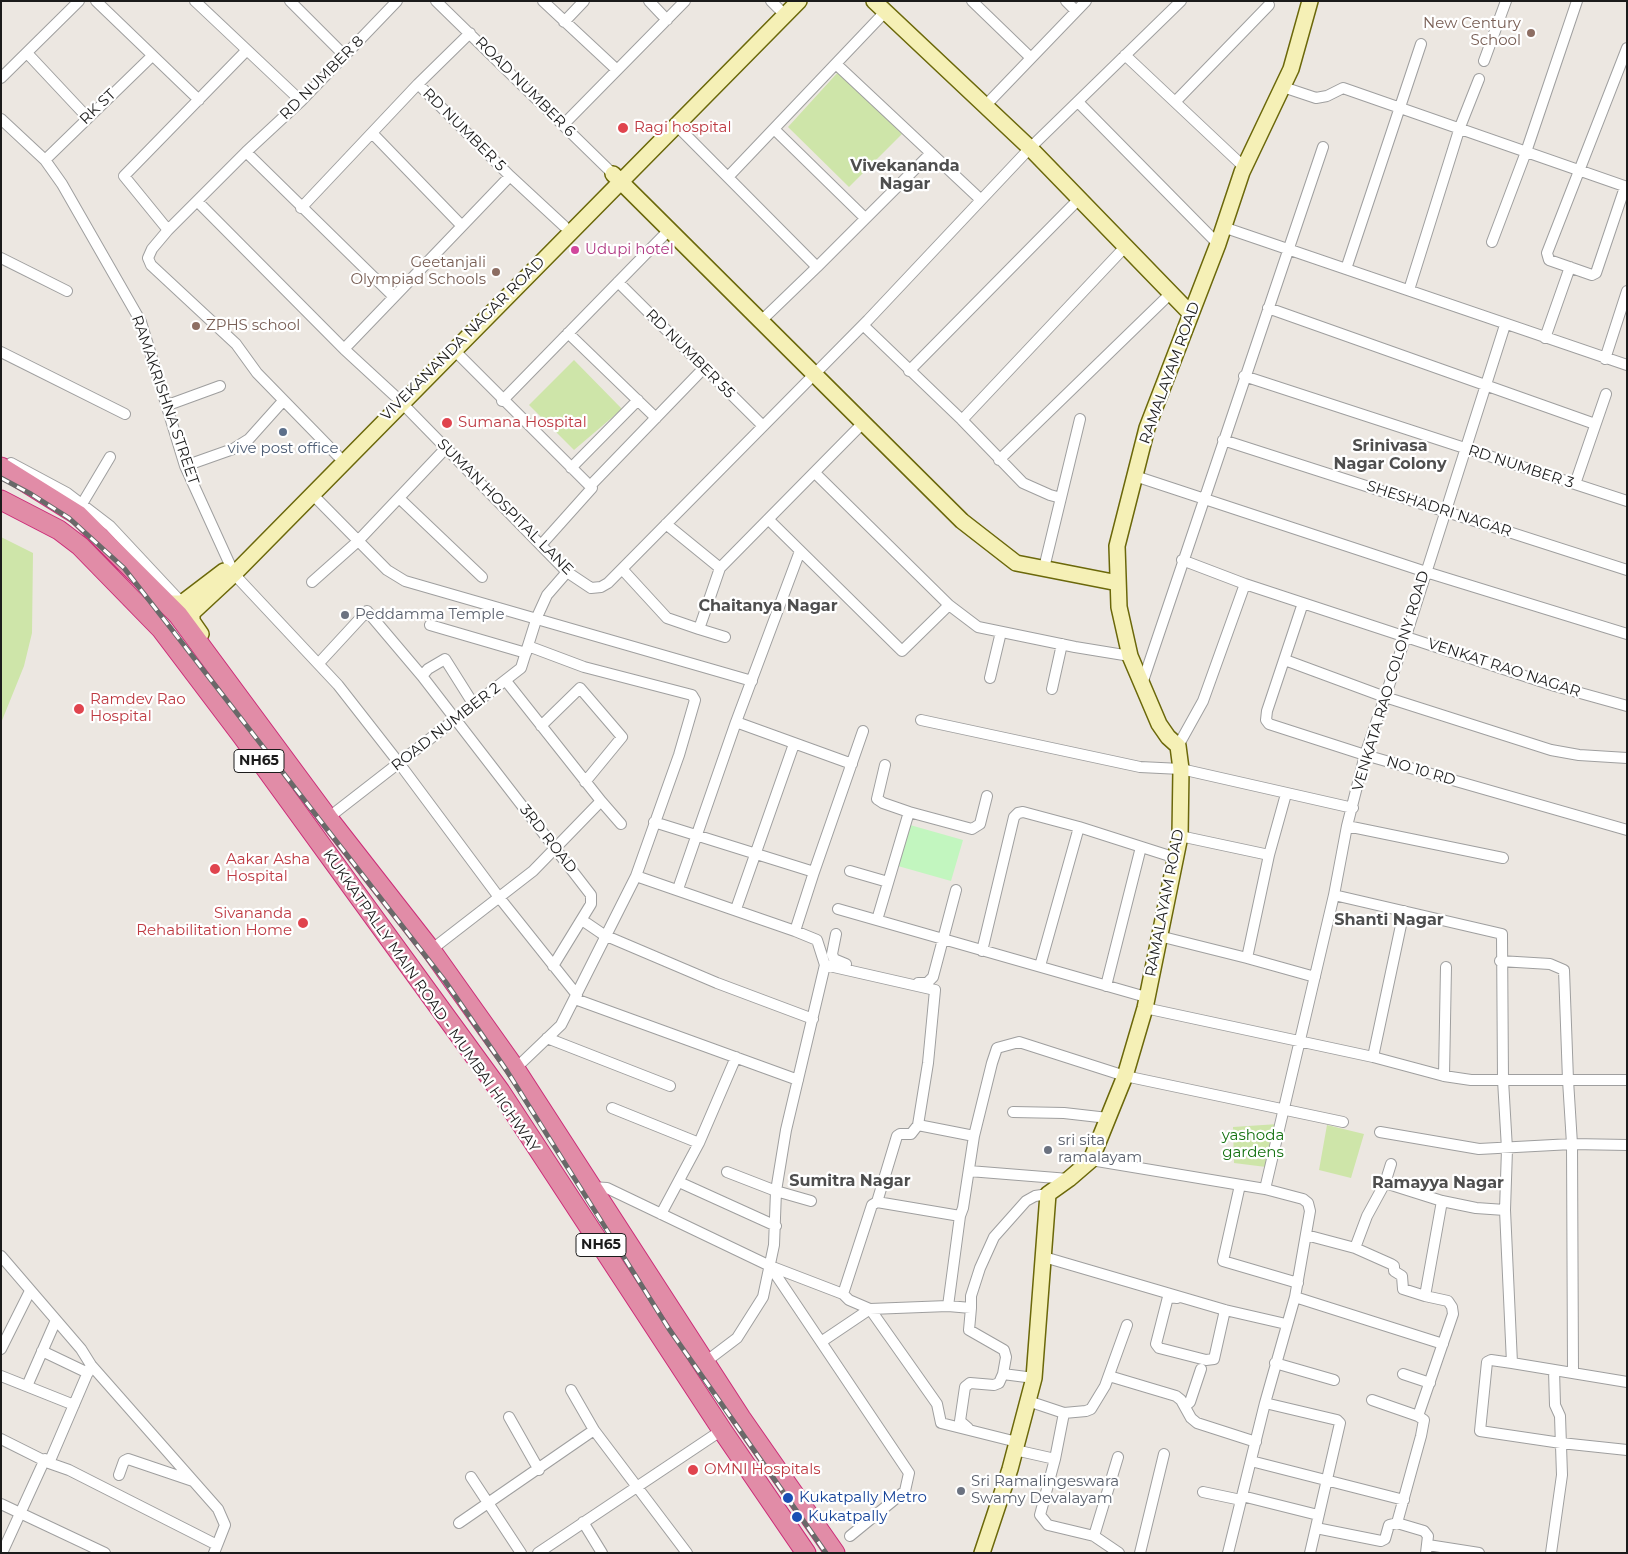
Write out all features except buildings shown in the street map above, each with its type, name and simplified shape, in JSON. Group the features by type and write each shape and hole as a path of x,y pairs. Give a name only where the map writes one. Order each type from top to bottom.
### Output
{"highway":[{"name":"KUKKATPALLY MAIN ROAD - MUMBAI HIGHWAY","path":"1,467 100,527 174,603 178,614 233,690 328,818 431,950 514,1067 704,1363 835,1553"},
{"name":"KUKKATPALLY MAIN ROAD - MUMBAI HIGHWAY","path":"1,500 59,530 80,546 161,629 242,736 489,1078 722,1430 806,1553"},
{"path":"489,1078 514,1067"}],"street":[{"path":"1,78 79,1"},
{"path":"96,1 199,100"},
{"path":"195,1 301,101"},
{"path":"290,1 345,56"},
{"name":"RD NUMBER 8","path":"283,402 257,373 236,344 150,265 148,258 152,249 168,230 246,152 301,101 397,1"},
{"name":"ROAD NUMBER 6","path":"436,1 470,32 507,72 616,178"},
{"path":"543,1 617,70"},
{"path":"564,22 584,1"},
{"path":"649,1 666,20"},
{"path":"563,125 685,1"},
{"name":"VIVEKANANDA NAGAR ROAD","path":"174,603 232,570 312,494 398,399 564,226 675,124 799,1"},
{"path":"874,1 1030,148 1078,200 1191,314"},
{"path":"972,1 1031,58"},
{"path":"1066,1 1076,12"},
{"path":"985,106 1086,1"},
{"name":"SUMAN HOSPITAL LANE","path":"196,202 344,349 398,399 567,572 591,588 601,588 863,325 1030,148 1181,1"},
{"name":"RAMALAYAM ROAD","path":"1048,1194 1069,1180 1091,1160 1124,1076 1146,1002 1180,836 1181,769 1178,746 1168,738 1158,724 1130,656 1119,607 1117,546 1147,428 1218,244 1244,168 1291,69 1310,1"},
{"path":"1484,61 1506,1"},
{"path":"1492,242 1526,152 1577,1"},
{"name":"VIVEKANANDA NAGAR ROAD","path":"233,690 235,682 231,674 195,626 192,621 192,613 338,456 453,349 779,4"},
{"path":"1175,102 1269,5"},
{"path":"728,177 885,12"},
{"path":"301,208 470,32"},
{"path":"1346,269 1422,44"},
{"path":"1283,87 1316,98 1327,96 1343,88 1460,127 1526,152 1579,171 1626,187 1596,273 1592,275 1548,260 1546,257 1579,171 1627,48"},
{"path":"168,230 124,176 246,51"},
{"path":"27,53 87,117"},
{"path":"1125,55 1244,168"},
{"name":"RK ST","path":"44,160 152,56"},
{"path":"836,64 980,199"},
{"path":"1408,290 1460,127 1479,79"},
{"name":"RD NUMBER 5","path":"418,84 510,176 564,226"},
{"path":"1078,102 1218,244"},
{"name":"RAMAKRISHNA STREET","path":"1,119 44,160 62,184 141,322 168,405 185,466 232,570 319,663 400,763 498,896 576,997"},
{"path":"675,124 817,266"},
{"path":"774,129 865,218"},
{"path":"372,133 462,226"},
{"path":"1142,684 1244,376 1323,147"},
{"path":"246,152 301,208 394,297"},
{"path":"761,321 930,154"},
{"path":"344,349 510,176"},
{"path":"616,178 962,521 1016,563 1118,583"},
{"path":"909,371 1078,200"},
{"path":"1223,227 1505,325 1627,365"},
{"path":"502,401 669,230"},
{"path":"962,420 1125,247"},
{"path":"1,258 67,291"},
{"path":"1545,338 1570,268"},
{"name":"RD NUMBER 55","path":"618,282 703,369 763,426"},
{"path":"1605,359 1627,291"},
{"path":"999,460 1170,294"},
{"path":"1268,308 1595,424"},
{"path":"863,325 962,420 1022,483 1061,498"},
{"name":"VENKATA RAO COLONY ROAD","path":"1265,1189 1316,977 1347,826 1365,755 1467,449 1505,325"},
{"path":"568,333 656,418"},
{"path":"453,349 502,401 590,486"},
{"path":"1,352 124,414"},
{"path":"541,545 592,488 590,486 703,369"},
{"name":"RD NUMBER 3","path":"1244,376 1627,501"},
{"path":"168,405 220,386"},
{"path":"1575,484 1606,394"},
{"path":"571,468 638,400"},
{"path":"185,466 233,449 249,439 283,402 338,456"},
{"path":"1044,568 1080,419"},
{"path":"698,629 720,568 863,423"},
{"name":"SHESHADRI NAGAR","path":"1223,440 1627,570"},
{"path":"312,582 357,542 446,448"},
{"path":"82,504 110,457"},
{"path":"1,458 68,493 82,504 100,527"},
{"path":"815,473 949,605 978,627 1130,656"},
{"path":"1135,476 1426,572 1627,634"},
{"path":"312,494 357,542 387,570 405,580 752,681"},
{"path":"399,498 482,577"},
{"path":"769,520 902,651 949,605"},
{"path":"666,524 720,568"},
{"path":"678,889 736,722 800,551"},
{"name":"VENKAT RAO NAGAR","path":"1182,560 1245,584 1555,686 1627,706"},
{"path":"622,569 667,618 725,637"},
{"name":"ROAD NUMBER 2","path":"328,818 521,668 537,617 547,595 567,572"},
{"path":"1178,746 1203,701 1245,584"},
{"name":"NO 10 RD","path":"1303,603 1267,711 1269,724 1365,755 1627,830"},
{"name":"3RD ROAD","path":"319,663 367,611 455,718 591,895 591,904 553,966"},
{"path":"430,626 527,650 695,697 679,755 636,876 604,935 561,1025 514,1067"},
{"path":"990,678 1001,632"},
{"path":"1052,689 1062,644"},
{"path":"422,676 428,669 445,659 474,705"},
{"path":"1284,660 1385,697 1551,750 1579,755 1627,758"},
{"path":"506,681 585,782 621,824"},
{"path":"541,726 580,688 622,737 585,782"},
{"path":"921,720 1140,767 1181,769 1353,808"},
{"path":"736,722 852,764"},
{"path":"795,931 863,732"},
{"path":"736,909 794,744"},
{"path":"885,766 877,798 882,803 909,812 972,829 980,824 987,796"},
{"path":"1247,958 1286,794"},
{"path":"431,950 498,896 533,871 556,850 601,801"},
{"path":"877,920 909,812"},
{"path":"982,951 1014,817 1023,812 1079,827 1176,858"},
{"path":"654,822 756,852 814,872"},
{"path":"1347,826 1503,858"},
{"path":"1040,966 1079,827"},
{"path":"1180,836 1270,855"},
{"path":"1106,986 1141,847"},
{"path":"850,871 888,882"},
{"path":"636,876 736,909 817,940 825,965 786,1130 776,1191 776,1226 763,1297 737,1338 704,1363"},
{"path":"836,934 832,954 838,962 922,984 930,982 933,977 956,890"},
{"path":"1334,896 1404,910 1502,934 1500,961 1507,1149 1505,1210 1512,1363"},
{"path":"838,909 1040,966 1106,986 1146,1002 1444,1076 1471,1080 1627,1080"},
{"path":"1373,1057 1404,910"},
{"path":"582,920 604,935 717,983 813,1019"},
{"path":"1159,936 1316,977"},
{"path":"1500,961 1550,964 1564,970 1572,1144 1572,1373"},
{"path":"825,965 935,990 928,1063 918,1125 911,1134 900,1134 897,1136 877,1202 869,1210 843,1294"},
{"path":"1444,1076 1446,968"},
{"path":"576,997 798,1080"},
{"path":"547,1038 670,1086"},
{"path":"948,1306 960,1216 974,1136 992,1062 998,1048 1019,1042 1124,1076 1343,1122"},
{"path":"661,1214 699,1143 736,1057"},
{"path":"612,1108 699,1143"},
{"path":"1013,1112 1108,1118"},
{"path":"918,1125 974,1136"},
{"path":"1380,1132 1449,1146 1478,1149 1507,1149 1572,1144 1627,1145"},
{"path":"1091,1160 1265,1189 1303,1199 1308,1203 1310,1211 1295,1298 1275,1363 1228,1553"},
{"path":"1355,1248 1367,1216 1385,1183 1391,1164"},
{"path":"969,1171 1069,1180"},
{"path":"727,1172 776,1191 811,1201"},
{"path":"679,1182 776,1226"},
{"path":"1385,1183 1442,1202 1476,1208 1505,1210"},
{"path":"1240,1186 1223,1261 1298,1283"},
{"path":"592,1187 607,1188 770,1266 843,1294 849,1300 870,1309 948,1306 971,1308"},
{"path":"970,1429 960,1422 965,1387 970,1383 994,1385 999,1383 1003,1374 1006,1357 1004,1350 969,1330 972,1296 980,1268 994,1237 1026,1201 1035,1196 1048,1194 1034,1378 1016,1446 983,1553"},
{"path":"877,1202 960,1216"},
{"path":"1425,1296 1442,1202"},
{"path":"1306,1234 1355,1248 1391,1264 1394,1266 1394,1271 1402,1276 1403,1289 1448,1301 1452,1307 1453,1314 1418,1416"},
{"path":"1044,1257 1225,1310 1286,1324"},
{"path":"1,1273 4,1259"},
{"path":"1,1439 87,1478 216,1549 225,1525 218,1509 196,1482 90,1369 56,1320 4,1259"},
{"path":"770,1266 909,1473 905,1491 850,1536"},
{"path":"1,1348 30,1290"},
{"path":"1200,1303 1169,1296 1157,1338 1157,1346 1206,1360 1213,1360 1225,1310"},
{"path":"1295,1298 1443,1344"},
{"path":"821,1342 870,1309"},
{"path":"870,1309 937,1404 941,1423 970,1429 1056,1460"},
{"path":"27,1386 56,1320"},
{"path":"1028,1401 1064,1413 1091,1409 1109,1376 1127,1325"},
{"path":"42,1351 90,1369"},
{"path":"1627,1382 1491,1360 1487,1362 1480,1431 1561,1444 1627,1450"},
{"path":"1275,1363 1334,1380"},
{"path":"2,1553 90,1369"},
{"path":"1185,1406 1190,1402 1201,1370"},
{"path":"1551,1553 1562,1475 1560,1416 1555,1405 1554,1370"},
{"path":"1003,1374 1034,1378"},
{"path":"1403,1374 1430,1383"},
{"path":"1,1376 74,1405"},
{"path":"1109,1376 1176,1396 1185,1406 1191,1418 1197,1423 1256,1442"},
{"path":"571,1390 594,1430 687,1553"},
{"path":"1372,1400 1418,1416 1424,1420 1414,1468 1397,1523"},
{"path":"1265,1403 1340,1423 1310,1553"},
{"path":"1064,1413 1056,1460 1040,1515 1048,1525 1094,1536 1119,1553"},
{"path":"509,1417 539,1470"},
{"path":"459,1523 539,1470 594,1430"},
{"path":"538,1553 722,1430"},
{"path":"1140,1553 1164,1454"},
{"path":"1094,1536 1118,1457"},
{"path":"119,1476 124,1461 128,1459 196,1482"},
{"path":"1251,1461 1404,1500"},
{"path":"471,1478 521,1553"},
{"path":"1203,1492 1242,1498 1318,1515"},
{"path":"1,1504 105,1553"},
{"path":"583,1522 602,1553"},
{"path":"1316,1528 1381,1541 1385,1538 1388,1525 1397,1523 1424,1532 1428,1536 1427,1549 1479,1553"}],"green space":[{"path":"840,70 902,134 849,187 788,127"},
{"path":"574,360 622,409 574,450 529,405"},
{"path":"1,537 33,553 32,633 24,666 1,723"},
{"path":"910,825 963,840 951,881 898,866"},
{"name":"yashoda gardens","path":"1278,1124 1266,1167 1234,1163 1233,1127"},
{"path":"1327,1125 1364,1134 1351,1178 1319,1170"}],"railway":[{"path":"1,478 69,518 124,568 445,981 507,1071 669,1329 826,1553"}],"place":[{"name":"New Century School","path":"1531,33"},
{"name":"Ragi hospital","path":"623,128"},
{"name":"Udupi hotel","path":"575,250"},
{"name":"Geetanjali Olympiad Schools","path":"496,272"},
{"name":"ZPHS school","path":"196,326"},
{"name":"Sumana Hospital","path":"447,423"},
{"name":"vive post office","path":"283,432"},
{"name":"Peddamma Temple","path":"345,615"},
{"name":"Ramdev Rao Hospital","path":"79,709"},
{"name":"Aakar Asha Hospital","path":"215,869"},
{"name":"Sivananda Rehabilitation Home","path":"303,923"},
{"name":"sri sita ramalayam","path":"1048,1150"},
{"name":"OMNI Hospitals","path":"693,1470"},
{"name":"Sri Ramalingeswara Swamy Devalayam","path":"961,1491"},
{"name":"Kukatpally Metro","path":"788,1498"},
{"name":"Kukatpally","path":"797,1517"}],"district":[{"name":"Vivekananda Nagar","path":"905,175"},
{"name":"Srinivasa Nagar Colony","path":"1390,455"},
{"name":"Chaitanya Nagar","path":"768,606"},
{"name":"Shanti Nagar","path":"1389,920"},
{"name":"Sumitra Nagar","path":"850,1181"},
{"name":"Ramayya Nagar","path":"1438,1183"}]}
